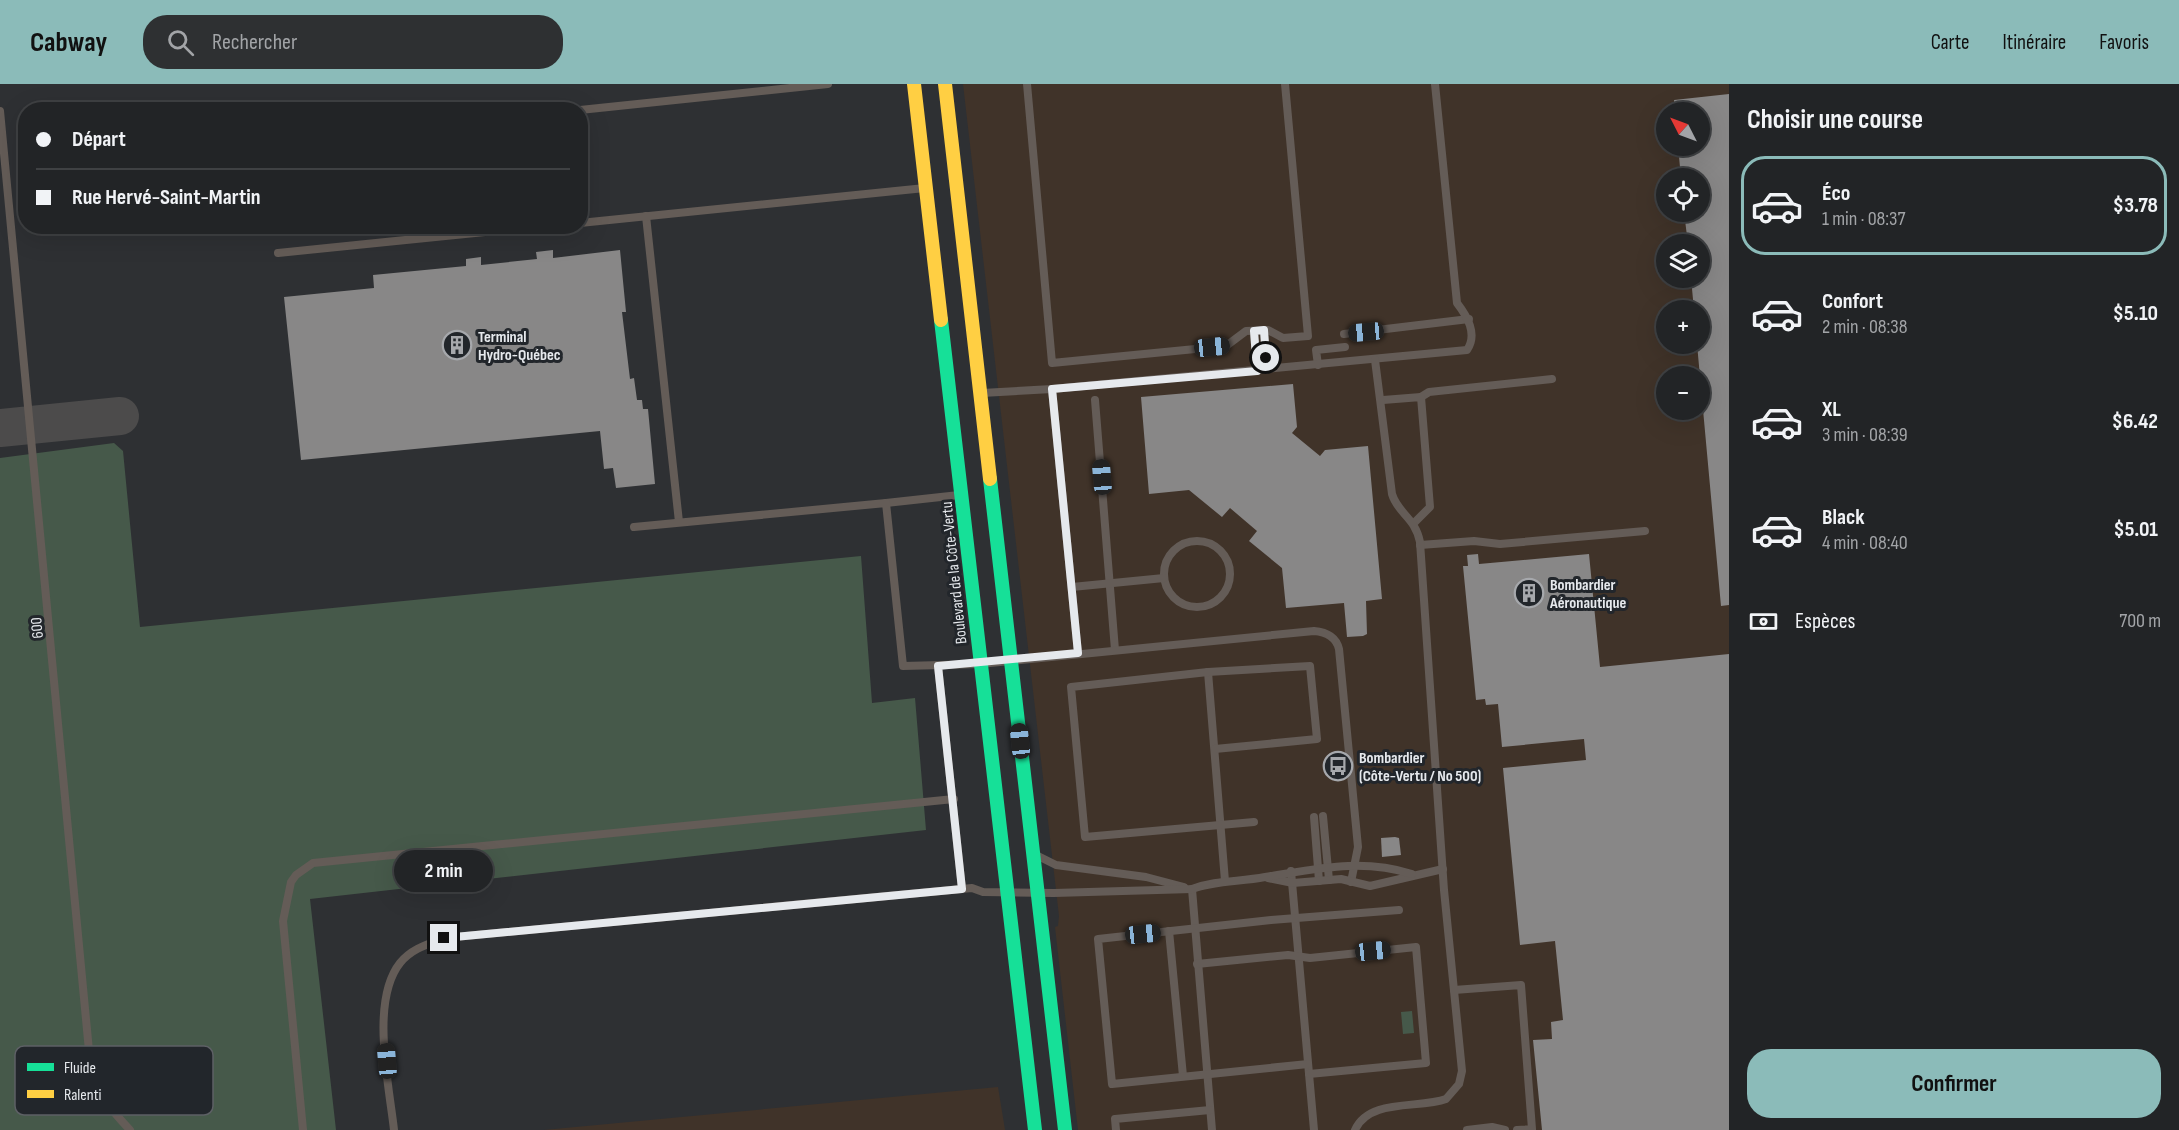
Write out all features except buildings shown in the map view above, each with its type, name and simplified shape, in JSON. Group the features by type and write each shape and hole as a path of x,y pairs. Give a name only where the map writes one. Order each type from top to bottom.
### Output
{"street":[{"name":"Boulevard de la Côte-Vertu","path":"914,84 1035,1130"},
{"path":"945,84 1065,1130"}],"lane":[{"path":"588,109 790,86 828,84"},
{"path":"1027,84 1052,363 1226,346 1234,342 1242,332 1264,330 1283,339 1308,336 1285,84"},
{"path":"981,393 1052,389 1464,352 1471,344 1469,320 1457,303 1435,84"},
{"name":"600","path":"0,111 89,1046"},
{"path":"588,222 927,188"},
{"path":"646,216 679,522"},
{"path":"278,253 464,234"},
{"path":"1344,334 1469,320"},
{"path":"1264,330 1266,370"},
{"path":"1254,331 1257,371"},
{"path":"1318,365 1316,350 1345,347"},
{"path":"1355,1130 1362,1120 1375,1112 1441,1101 1456,1090 1462,1071 1443,869 1420,545 1414,523 1392,494 1383,400 1378,388 1376,360"},
{"path":"1383,400 1421,397 1429,392 1552,379"},
{"path":"1052,389 1078,653"},
{"path":"1414,523 1430,507 1421,397"},
{"path":"1095,400 1115,650"},
{"path":"634,527 961,495"},
{"path":"886,503 903,666 980,664 1011,659 1314,631 1331,636 1339,649 1358,847 1351,882"},
{"path":"1420,545 1474,541 1500,544 1645,531"},
{"path":"1186,543 1208,543 1218,549 1230,566 1230,577 1222,596 1203,607 1182,604 1167,588 1164,578 1169,557 1186,543"},
{"path":"1072,587 1164,578"},
{"path":"938,666 962,889"},
{"path":"1215,749 1317,739 1310,666 1208,672 1071,687 1085,837 1254,822"},
{"path":"1208,672 1225,881"},
{"path":"303,1130 283,921 291,882 296,875 313,863 954,800"},
{"path":"1319,881 1318,816 1329,880"},
{"path":"1034,853 1056,865 1146,877 1192,889"},
{"path":"394,1130 384,1019 390,981 400,963 412,952 428,944 462,935 962,889 1038,892 1192,889 1225,881 1265,878 1291,871 1328,867 1384,866 1412,874"},
{"path":"1265,878 1293,883 1329,880 1378,885 1412,874 1443,869"},
{"path":"1291,871 1314,1130"},
{"path":"1192,889 1212,1130"},
{"path":"1308,1064 1112,1084 1098,939 1295,918 1399,910"},
{"path":"1169,931 1183,1076"},
{"path":"1197,964 1416,947 1426,1064 1309,1074"},
{"path":"1454,990 1521,985 1532,1128 1518,1130"},
{"path":"1116,1130 1115,1119 1210,1110"},
{"name":"600","path":"116,1115 130,1130"},
{"path":"1467,1130 1497,1128 1505,1130"}],"shaded area":[{"path":"963,84 1729,84 1729,1130 1078,1130 1055,927 1058,926 1059,916"},
{"path":"998,1087 1005,1130 544,1130"}],"green space":[{"path":"114,443 123,451 140,627 861,556 872,703 915,698 926,830 310,899 336,1130 0,1130 0,458"},
{"path":"1412,1011 1414,1033 1403,1034 1401,1012"}],"taxiway":[{"path":"0,428 120,416"}],"traffic: fast":[{"path":"941,320 1035,1130"},
{"path":"990,479 1065,1130"}],"traffic: slow":[{"path":"914,84 941,320"},
{"path":"945,84 990,479"}],"place":[{"name":"Terminal Hydro-Québec","path":"457,345"},
{"name":"Bombardier Aéronautique","path":"1529,593"},
{"name":"Bombardier (Côte-Vertu / No 500)","path":"1338,766"}],"route":[{"path":"444,938 962,889 938,666 980,664 1078,653 1052,389 1257,371 1254,331 1264,330 1266,358"}]}
